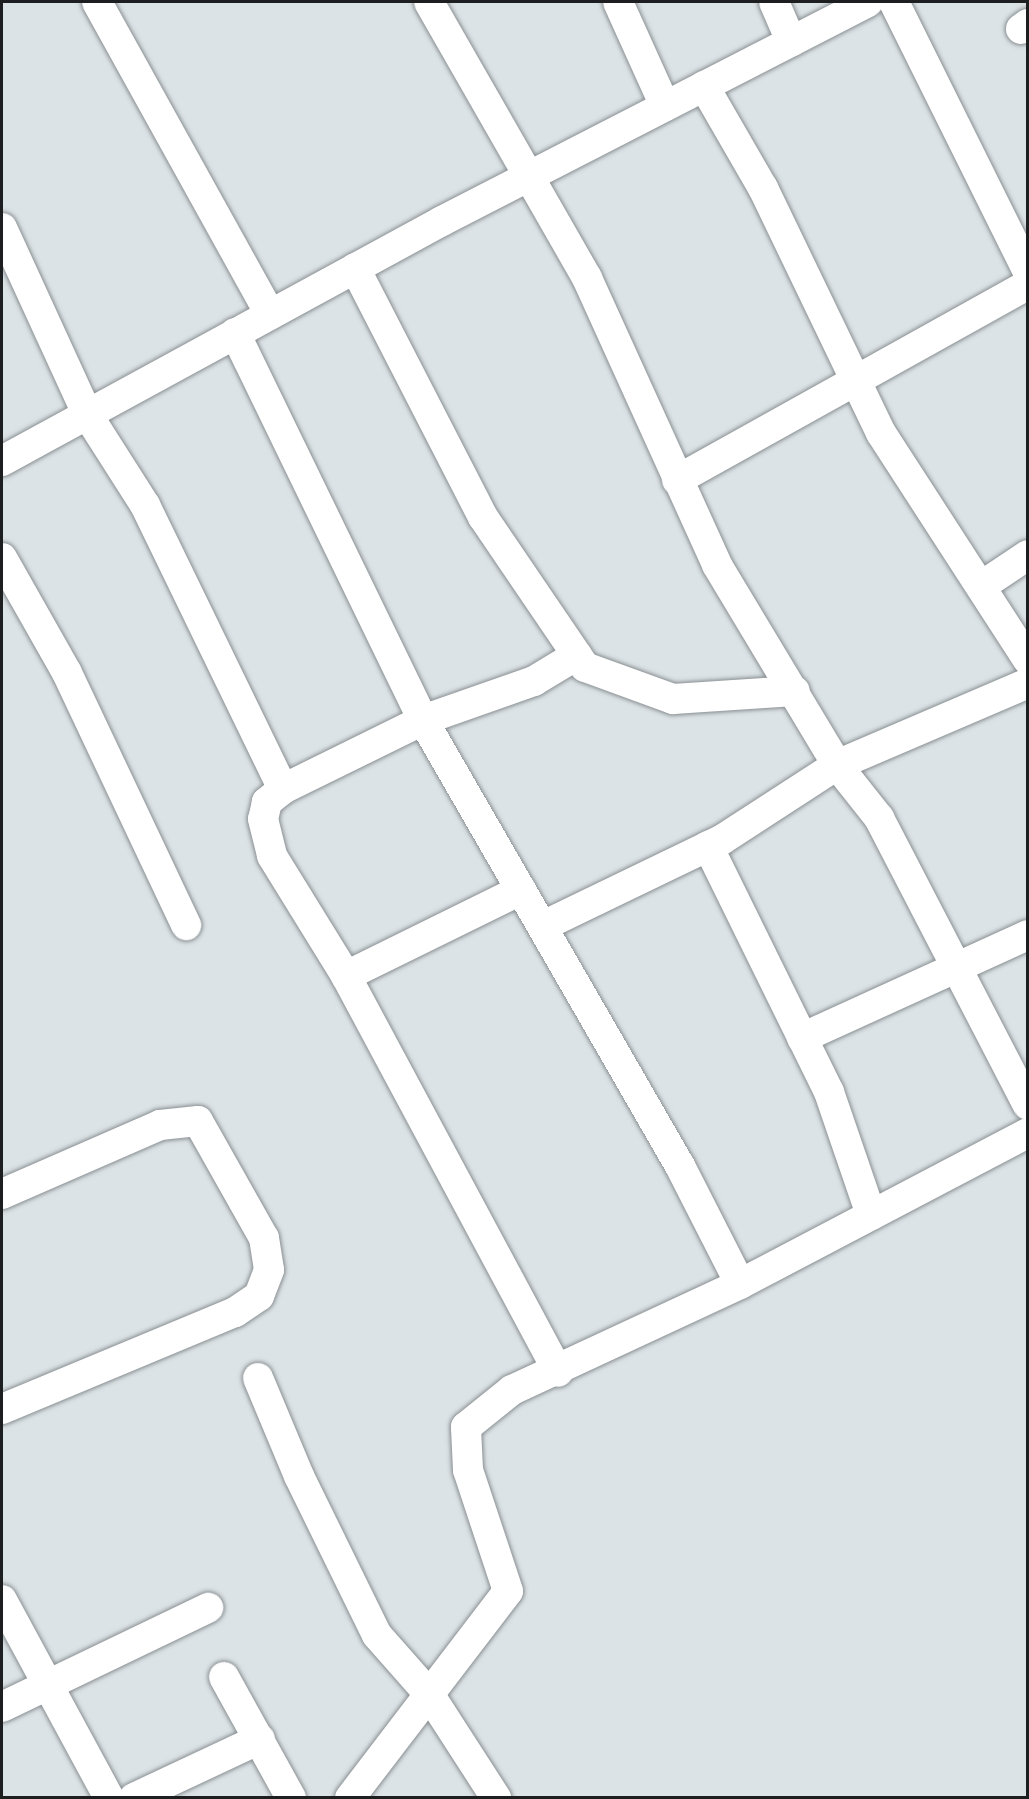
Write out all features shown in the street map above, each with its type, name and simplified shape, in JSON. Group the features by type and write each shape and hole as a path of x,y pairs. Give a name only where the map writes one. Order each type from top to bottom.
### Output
{"street":[{"path":"97,2 270,314"},
{"path":"429,2 587,278 717,565 795,691 837,765 879,818 960,968 1028,1105"},
{"path":"618,2 665,106"},
{"path":"774,2 791,41"},
{"path":"2,461 530,175 868,2"},
{"path":"894,2 1023,254"},
{"path":"704,86 763,188 881,433 982,585 1028,660"},
{"path":"2,228 87,414 145,505 283,789"},
{"path":"355,268 483,517 585,667 673,699 795,691"},
{"path":"677,480 856,384 1028,285"},
{"path":"235,333 423,720 680,1166 740,1284"},
{"path":"982,585 1028,555"},
{"path":"2,558 67,673 186,925"},
{"path":"558,1372 346,976 264,832 267,802 283,789 423,720 534,681 577,655"},
{"path":"543,926 708,846 837,765 1028,683"},
{"path":"708,846 848,1138 871,1215"},
{"path":"346,976 521,890"},
{"path":"802,1038 960,968 1028,935"},
{"path":"2,1194 160,1125 198,1121 264,1238 269,1270 259,1296 235,1312 2,1409"},
{"path":"350,1797 508,1591 468,1470 465,1427 512,1390 558,1372 740,1284 1028,1133"},
{"path":"258,1378 299,1476 377,1635 429,1695 496,1797"},
{"path":"2,1600 109,1797"},
{"path":"2,1707 48,1688 208,1608"},
{"path":"224,1677 291,1797"},
{"path":"134,1797 260,1739"}]}
